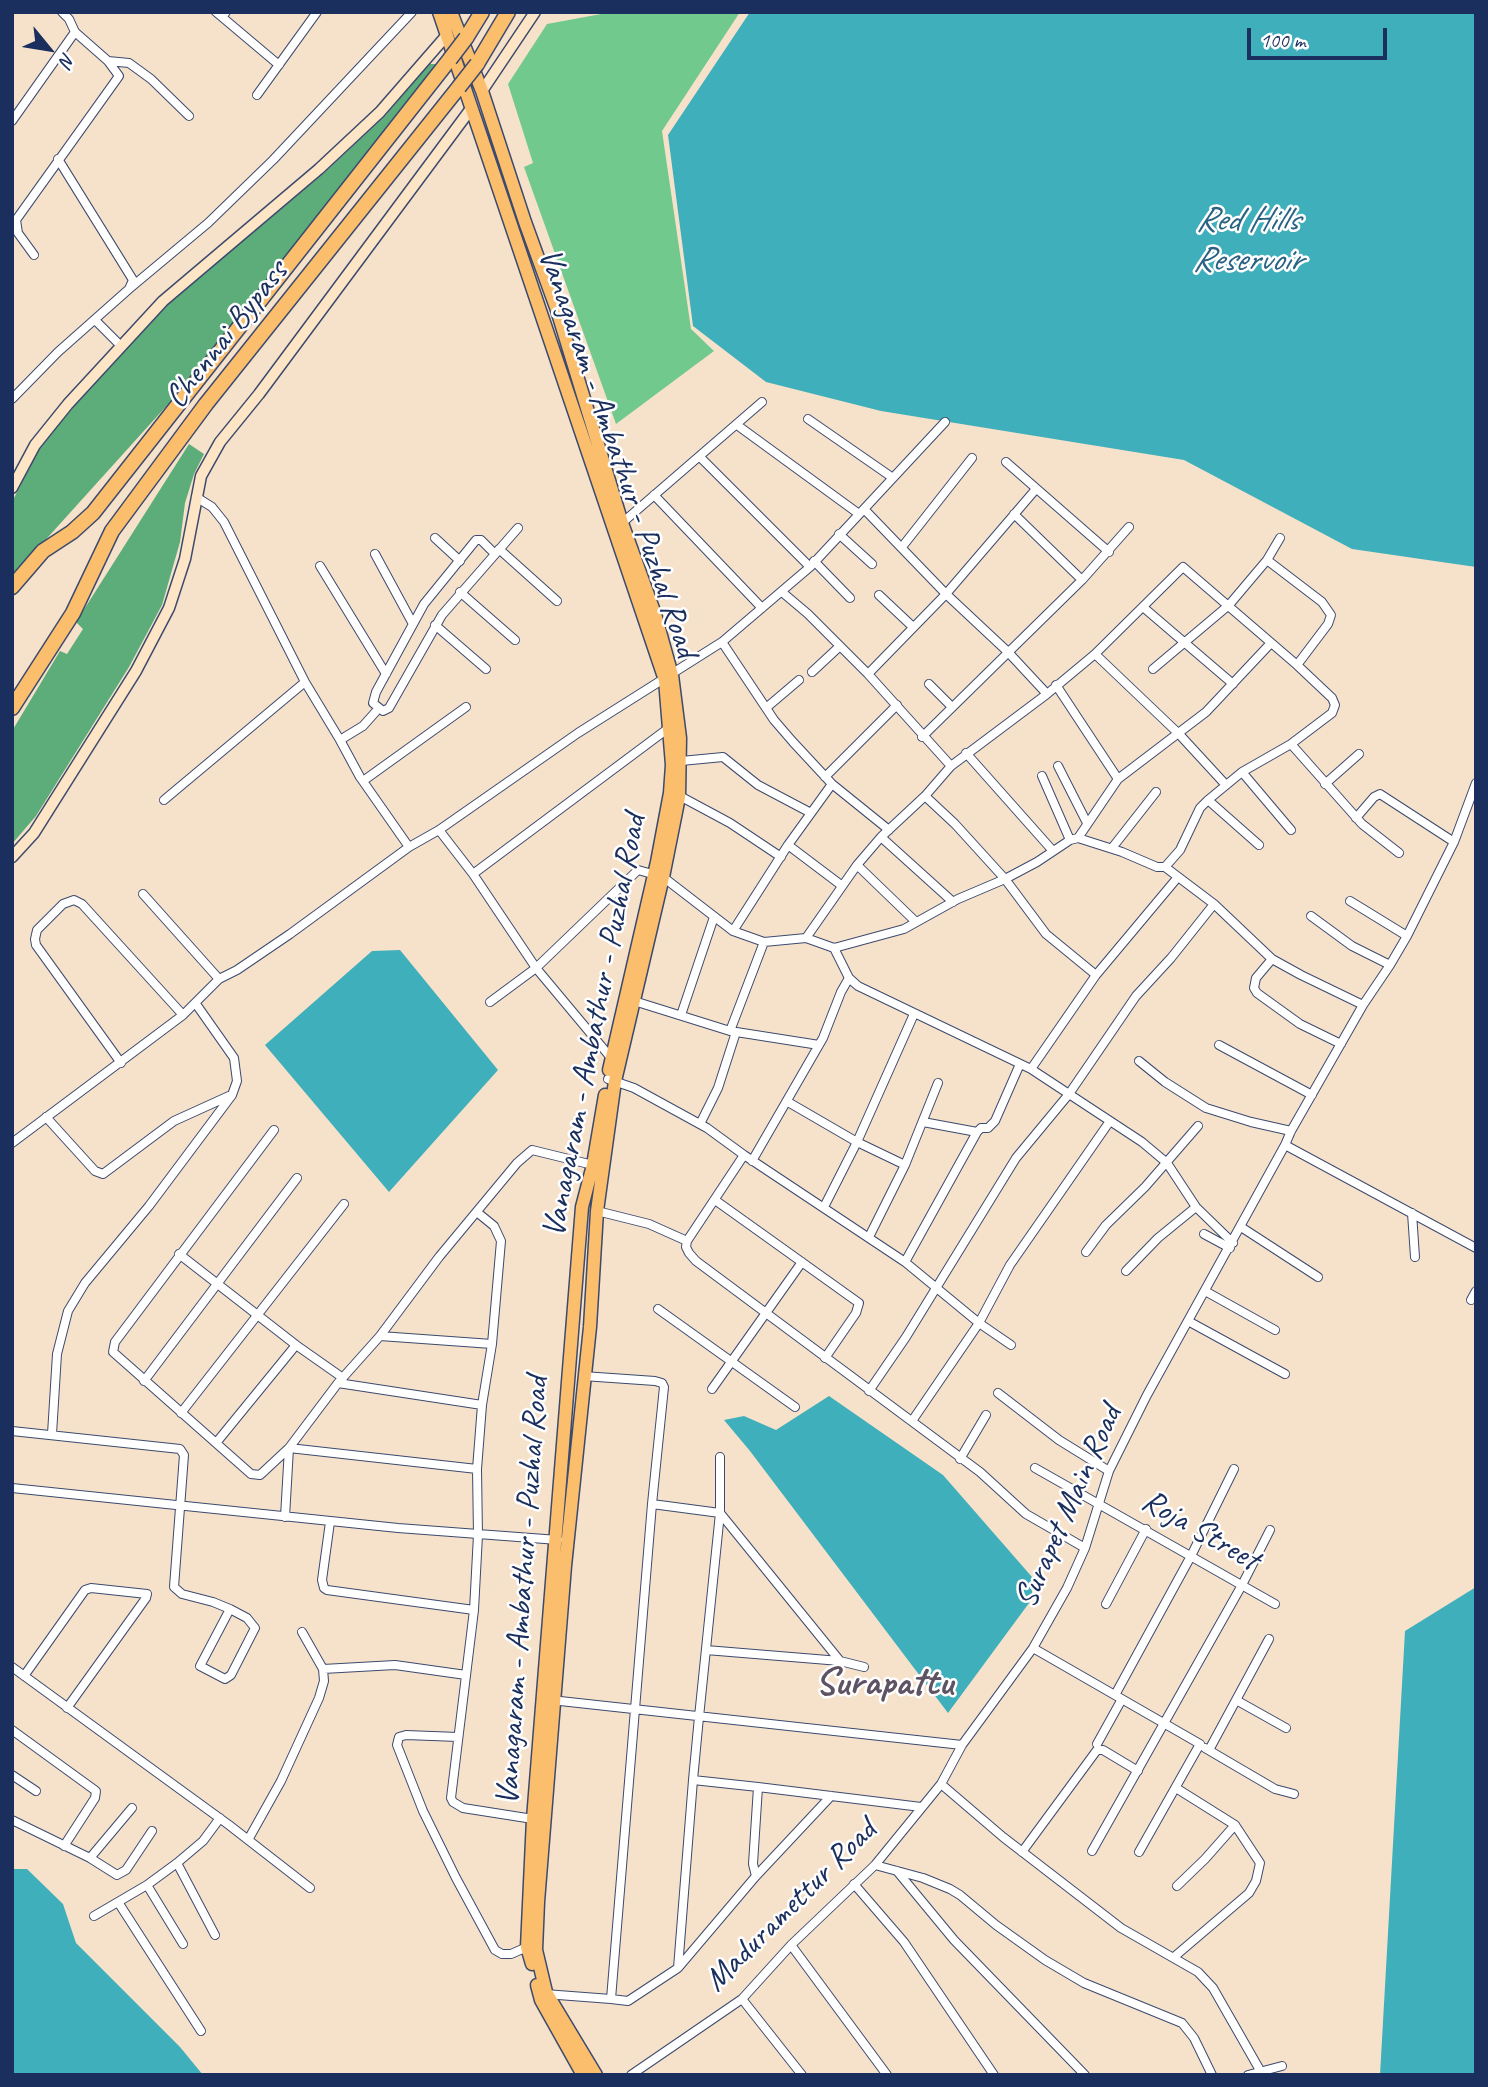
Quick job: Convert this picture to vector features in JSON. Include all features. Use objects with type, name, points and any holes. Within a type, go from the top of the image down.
[{"type":"highway","name":"Chennai Bypass","points":[[12,587],[43,551],[72,532],[93,513],[466,38],[482,12]]},
{"type":"highway","name":"Chennai Bypass","points":[[12,708],[73,613],[113,531],[206,404],[480,60],[508,12]]},
{"type":"highway","points":[[93,513],[113,531]]},
{"type":"main road","points":[[447,18],[482,91],[572,360],[639,587]]},
{"type":"main road","name":"Vanagaram - Ambathur - Puzhal Road","points":[[447,18],[470,110],[557,364],[639,587],[668,677],[674,794],[658,875],[612,1059],[611,1080],[582,1207],[554,1540],[548,1699],[533,1819],[527,1947],[543,1996],[583,2075]]},
{"type":"main road","points":[[557,364],[572,360]]},
{"type":"main road","points":[[668,677],[681,761],[674,794]]},
{"type":"main road","points":[[596,2075],[543,1996],[536,1950],[548,1699],[568,1541],[590,1327],[597,1211],[611,1080],[634,1001],[658,875]]},
{"type":"street","points":[[34,255],[18,233],[16,220],[119,76],[108,61],[75,32],[72,16],[62,12]]},
{"type":"street","points":[[257,96],[317,12]]},
{"type":"street","points":[[12,398],[129,289],[208,223],[273,160],[412,12]]},
{"type":"street","points":[[482,91],[535,12]]},
{"type":"street","points":[[221,14],[279,65]]},
{"type":"street","points":[[12,488],[35,445],[121,346],[163,302],[319,169],[380,112],[447,18]]},
{"type":"street","points":[[12,121],[75,32]]},
{"type":"street","points":[[108,61],[130,63],[151,79],[189,116]]},
{"type":"street","points":[[12,857],[34,833],[136,671],[169,608],[185,559],[201,476],[220,442],[259,394],[470,110]]},
{"type":"street","points":[[58,159],[134,280],[129,289]]},
{"type":"street","points":[[95,320],[121,346]]},
{"type":"street","points":[[622,523],[762,402]]},
{"type":"street","points":[[808,419],[893,478]]},
{"type":"street","points":[[12,1143],[183,1015],[219,979],[290,934],[409,847],[439,830],[578,733],[722,642],[812,564],[945,422]]},
{"type":"street","points":[[737,425],[862,512],[902,547],[1047,694]]},
{"type":"street","points":[[701,457],[850,598]]},
{"type":"street","points":[[902,547],[972,458]]},
{"type":"street","points":[[1006,462],[1109,552]]},
{"type":"street","points":[[868,674],[946,594],[1036,489]]},
{"type":"street","points":[[654,495],[762,608]]},
{"type":"street","points":[[196,497],[212,507],[224,522],[305,682],[363,781],[409,847]]},
{"type":"street","points":[[1013,514],[1082,580]]},
{"type":"street","points":[[922,737],[1082,580],[1129,527]]},
{"type":"street","points":[[518,528],[497,551],[460,592],[435,625],[388,708],[383,711],[372,701],[424,604],[476,540],[481,540],[497,551],[557,601]]},
{"type":"street","points":[[839,534],[872,564]]},
{"type":"street","points":[[435,538],[460,561]]},
{"type":"street","points":[[1153,669],[1229,605],[1267,560],[1280,538]]},
{"type":"street","points":[[375,554],[413,625]]},
{"type":"street","points":[[1267,560],[1322,602],[1331,615],[1328,624],[1297,666]]},
{"type":"street","points":[[320,566],[386,674]]},
{"type":"street","points":[[806,938],[857,865],[951,766],[1047,694],[1095,654],[1183,567],[1297,666],[1332,698],[1335,705],[1332,713],[1291,744],[1242,772],[1208,800],[1200,808],[1180,850],[1165,867]]},
{"type":"street","points":[[460,592],[515,640]]},
{"type":"street","points":[[782,592],[868,674],[922,737],[951,766]]},
{"type":"street","points":[[879,595],[914,627]]},
{"type":"street","points":[[1143,607],[1233,684]]},
{"type":"street","points":[[435,625],[486,669]]},
{"type":"street","points":[[722,642],[765,708],[828,781],[889,830]]},
{"type":"street","points":[[490,1002],[536,968],[638,870],[658,875],[733,931],[764,942],[806,938],[834,948],[904,929],[953,902],[1005,879],[1074,839],[1118,779],[1206,712],[1270,644]]},
{"type":"street","points":[[812,672],[840,646]]},
{"type":"street","points":[[1095,654],[1179,734],[1225,784]]},
{"type":"street","points":[[765,708],[799,680]]},
{"type":"street","points":[[164,800],[305,682]]},
{"type":"street","points":[[929,684],[952,707]]},
{"type":"street","points":[[1056,685],[1118,779]]},
{"type":"street","points":[[733,931],[811,813],[828,781],[897,705]]},
{"type":"street","points":[[363,781],[466,707]]},
{"type":"street","points":[[340,740],[363,726],[379,708]]},
{"type":"street","points":[[473,874],[670,727]]},
{"type":"street","points":[[1291,744],[1356,818],[1399,853]]},
{"type":"street","points":[[966,753],[1053,851]]},
{"type":"street","points":[[1325,784],[1359,754]]},
{"type":"street","points":[[681,761],[723,757],[758,785],[811,813]]},
{"type":"street","points":[[1058,766],[1087,823]]},
{"type":"street","points":[[1242,772],[1291,830]]},
{"type":"street","points":[[1042,776],[1074,839],[1112,848],[1157,867],[1165,867],[1214,904],[1272,959],[1363,1005]]},
{"type":"street","name":"Surapet Main Road","points":[[942,1784],[962,1745],[1033,1648],[1067,1588],[1085,1548],[1109,1471],[1291,1131],[1363,1005],[1407,936],[1454,842],[1476,783]]},
{"type":"street","points":[[1112,848],[1156,792]]},
{"type":"street","points":[[674,794],[730,823],[781,857]]},
{"type":"street","points":[[1356,818],[1374,797],[1380,794],[1454,842]]},
{"type":"street","points":[[925,796],[955,824],[1005,879],[1046,934],[1096,975]]},
{"type":"street","points":[[1208,800],[1259,845]]},
{"type":"street","points":[[439,830],[473,874],[536,968],[612,1059]]},
{"type":"street","points":[[881,837],[953,902]]},
{"type":"street","points":[[788,845],[841,885]]},
{"type":"street","points":[[857,865],[915,922]]},
{"type":"street","points":[[1031,1069],[1096,975],[1178,877]]},
{"type":"street","points":[[143,894],[219,979]]},
{"type":"street","points":[[121,1063],[36,945],[34,939],[37,930],[63,904],[74,900],[82,904],[183,1015]]},
{"type":"street","points":[[1350,901],[1407,936]]},
{"type":"street","points":[[869,1391],[906,1337],[1016,1158],[1069,1094],[1136,996],[1171,958],[1214,904]]},
{"type":"street","points":[[681,1015],[714,916]]},
{"type":"street","points":[[1311,916],[1352,946],[1390,965]]},
{"type":"street","points":[[700,1124],[718,1088],[733,1031],[764,942]]},
{"type":"street","points":[[834,948],[849,978],[858,986],[1031,1069],[1142,1142],[1167,1163],[1196,1207],[1231,1245]]},
{"type":"street","points":[[1272,959],[1255,981],[1257,993],[1282,1013],[1340,1044]]},
{"type":"street","points":[[752,1161],[819,1045],[849,978]]},
{"type":"street","points":[[634,1001],[733,1031],[819,1045]]},
{"type":"street","points":[[52,1434],[57,1354],[73,1303],[85,1283],[149,1206],[232,1095],[237,1081],[234,1058],[195,1004]]},
{"type":"street","points":[[824,1207],[857,1142],[914,1014]]},
{"type":"street","points":[[1219,1045],[1312,1095]]},
{"type":"street","points":[[1139,1061],[1165,1082],[1206,1108],[1291,1131]]},
{"type":"street","points":[[923,1122],[976,1132],[992,1126],[1020,1064]]},
{"type":"street","points":[[611,1080],[662,1102],[700,1124],[905,1262],[979,1323],[1012,1345]]},
{"type":"street","points":[[869,1237],[905,1165],[938,1083]]},
{"type":"street","points":[[46,1117],[95,1171],[103,1174],[174,1121],[232,1095]]},
{"type":"street","points":[[788,1102],[857,1142],[905,1165]]},
{"type":"street","points":[[912,1421],[979,1323],[1010,1265],[1110,1121]]},
{"type":"street","points":[[1086,1252],[1106,1225],[1167,1163],[1198,1126]]},
{"type":"street","points":[[274,1130],[179,1254],[113,1348],[116,1356],[255,1476],[289,1448],[340,1380],[380,1336],[439,1257],[517,1163],[532,1150],[593,1165]]},
{"type":"street","points":[[905,1262],[976,1132]]},
{"type":"street","points":[[1285,1145],[1476,1248]]},
{"type":"street","points":[[744,1155],[687,1241],[686,1247],[696,1261],[980,1472],[1026,1514],[1085,1548]]},
{"type":"street","points":[[144,1381],[297,1178]]},
{"type":"street","points":[[715,1200],[860,1305],[825,1358]]},
{"type":"street","points":[[181,1413],[344,1204]]},
{"type":"street","points":[[1126,1271],[1165,1231],[1196,1207]]},
{"type":"street","points":[[597,1211],[649,1224],[687,1241]]},
{"type":"street","points":[[478,1213],[494,1226],[501,1241],[477,1469],[478,1535],[474,1610],[451,1798],[463,1808],[533,1819]]},
{"type":"street","points":[[1412,1213],[1415,1257]]},
{"type":"street","points":[[1241,1227],[1318,1277]]},
{"type":"street","points":[[1204,1234],[1231,1245]]},
{"type":"street","points":[[179,1254],[340,1380],[482,1405]]},
{"type":"street","points":[[712,1390],[802,1262]]},
{"type":"street","points":[[1205,1291],[1275,1330]]},
{"type":"street","points":[[1471,1300],[1476,1291]]},
{"type":"street","points":[[658,1309],[795,1407]]},
{"type":"street","points":[[1188,1321],[1285,1374]]},
{"type":"street","points":[[380,1336],[492,1344]]},
{"type":"street","points":[[216,1443],[296,1345]]},
{"type":"street","points":[[583,1376],[654,1381],[662,1383],[664,1387],[611,1999]]},
{"type":"street","points":[[998,1393],[1059,1440],[1109,1471]]},
{"type":"street","points":[[960,1458],[986,1415]]},
{"type":"street","points":[[12,1431],[180,1449],[184,1455],[178,1506],[174,1587],[182,1594],[230,1609],[247,1618],[255,1628],[231,1675],[225,1679],[200,1666],[230,1609]]},
{"type":"street","points":[[289,1448],[477,1469]]},
{"type":"street","points":[[285,1517],[289,1448]]},
{"type":"street","points":[[678,1968],[693,1780],[720,1513],[720,1457]]},
{"type":"street","name":"Roja Street","points":[[1035,1468],[1275,1604]]},
{"type":"street","points":[[1097,1744],[1234,1469]]},
{"type":"street","points":[[12,1488],[330,1522],[568,1541]]},
{"type":"street","points":[[652,1504],[720,1513],[840,1661]]},
{"type":"street","points":[[330,1522],[322,1580],[327,1590],[474,1610]]},
{"type":"street","points":[[1106,1604],[1146,1529]]},
{"type":"street","points":[[1092,1851],[1242,1585],[1270,1530]]},
{"type":"street","points":[[24,1676],[85,1590],[92,1588],[147,1594],[67,1708]]},
{"type":"street","points":[[248,1840],[281,1781],[319,1698],[324,1681],[323,1669],[302,1632]]},
{"type":"street","points":[[1209,1750],[1269,1639]]},
{"type":"street","points":[[1033,1648],[1275,1789],[1294,1794]]},
{"type":"street","points":[[706,1650],[840,1661],[864,1667]]},
{"type":"street","points":[[323,1669],[395,1665],[466,1675]]},
{"type":"street","points":[[12,1667],[220,1818],[310,1888]]},
{"type":"street","points":[[548,1699],[962,1745]]},
{"type":"street","points":[[1236,1700],[1286,1728]]},
{"type":"street","points":[[12,1730],[96,1791],[95,1798],[64,1846]]},
{"type":"street","points":[[458,1737],[402,1735],[398,1737],[397,1745],[456,1878],[495,1950],[502,1954],[511,1954],[527,1947]]},
{"type":"street","points":[[1139,1852],[1200,1744]]},
{"type":"street","points":[[1022,1852],[1097,1750],[1103,1750],[1138,1770]]},
{"type":"street","points":[[12,1775],[36,1791]]},
{"type":"street","points":[[693,1780],[921,1807]]},
{"type":"street","points":[[942,1784],[1022,1852],[1121,1928],[1198,1972],[1213,1988],[1261,2071]]},
{"type":"street","name":"Maduramettur Road","points":[[631,2075],[742,1999],[791,1945],[875,1865],[942,1784]]},
{"type":"street","points":[[756,1876],[753,1864],[758,1787]]},
{"type":"street","points":[[1174,1957],[1249,1893],[1256,1881],[1260,1863],[1235,1825],[1176,1788]]},
{"type":"street","points":[[543,1996],[628,2001],[678,1968],[756,1876],[831,1796]]},
{"type":"street","points":[[90,1858],[132,1808]]},
{"type":"street","points":[[94,1916],[177,1863],[203,1841],[220,1818]]},
{"type":"street","points":[[12,1820],[119,1875],[126,1870],[152,1831]]},
{"type":"street","points":[[1177,1886],[1235,1825]]},
{"type":"street","points":[[177,1863],[215,1935]]},
{"type":"street","points":[[875,1865],[923,1878],[960,1895],[1045,1960],[1084,1983],[1182,2023],[1194,2038],[1212,2075]]},
{"type":"street","points":[[897,1871],[954,1941],[1085,2075]]},
{"type":"street","points":[[854,1884],[904,1942],[994,2075]]},
{"type":"street","points":[[146,1885],[183,1944]]},
{"type":"street","points":[[118,1902],[201,2031]]},
{"type":"street","points":[[791,1945],[887,2075]]},
{"type":"street","points":[[742,1999],[802,2075]]},
{"type":"street","points":[[1248,2075],[1282,2066]]},
{"type":"green space","points":[[612,12],[740,12],[662,131],[691,329],[714,351],[616,424],[524,167],[533,163],[508,84],[547,24]]},
{"type":"green space","points":[[429,64],[437,64],[198,371],[12,577],[12,502],[39,448],[72,406],[167,305],[324,173],[386,115]]},
{"type":"green space","points":[[189,444],[204,454],[185,503],[180,542],[162,605],[129,667],[36,816],[12,844],[12,731],[60,651],[67,654],[83,629],[76,622]]},
{"type":"water","name":"Red Hills Reservoir","points":[[750,12],[1476,12],[1476,567],[1352,549],[1184,460],[881,411],[766,382],[693,326],[668,135]]},
{"type":"water","points":[[400,950],[498,1070],[389,1192],[265,1045],[372,951]]},
{"type":"water","points":[[829,1396],[943,1475],[1032,1577],[1032,1599],[948,1713],[724,1420],[744,1416],[776,1430]]},
{"type":"water","points":[[1476,1587],[1476,2075],[1380,2075],[1405,1631]]},
{"type":"water","points":[[12,1869],[27,1869],[63,1904],[76,1943],[180,2047],[203,2075],[12,2075]]},
{"type":"district","name":"Surapattu","points":[[884,1684]]}]
